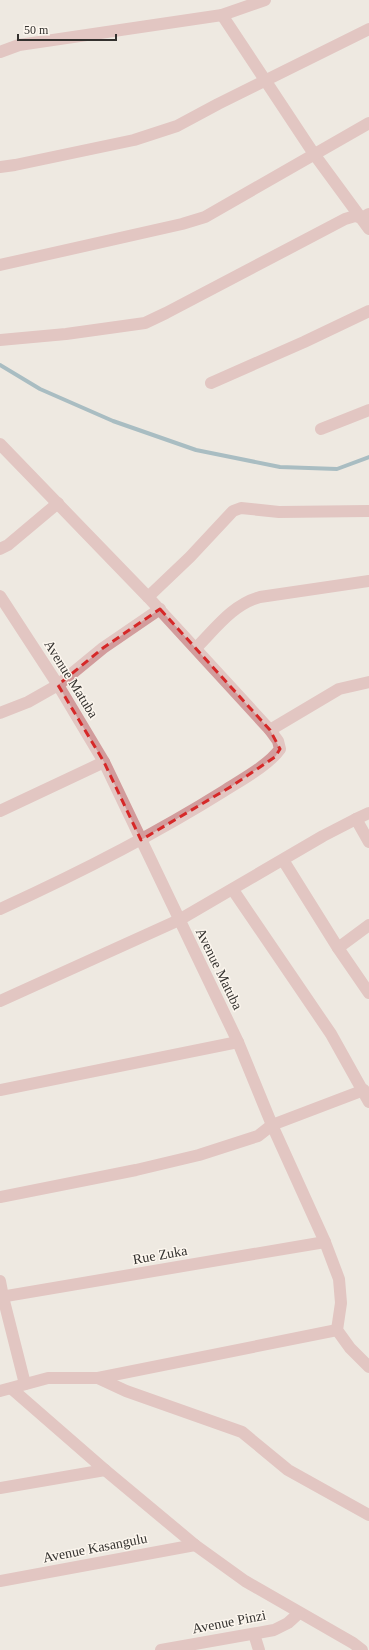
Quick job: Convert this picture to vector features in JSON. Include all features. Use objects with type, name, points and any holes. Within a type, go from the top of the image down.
[{"type":"street","points":[[0,52],[19,45],[222,15],[265,0]]},
{"type":"street","points":[[222,15],[314,154],[352,207],[365,216],[369,229]]},
{"type":"street","points":[[0,166],[15,165],[134,140],[177,126],[369,29]]},
{"type":"street","points":[[0,265],[205,218],[369,123]]},
{"type":"street","points":[[0,340],[66,334],[145,322],[166,313],[345,218],[365,216]]},
{"type":"street","points":[[211,383],[304,342],[369,311]]},
{"type":"street","points":[[321,429],[369,410]]},
{"type":"street","points":[[0,444],[196,648],[270,730],[278,741],[280,749],[275,757],[199,806],[141,840],[44,889],[0,909]]},
{"type":"street","points":[[0,550],[58,503]]},
{"type":"street","points":[[148,597],[190,557],[233,511],[241,508],[279,512],[369,511]]},
{"type":"street","points":[[196,648],[237,607],[248,600],[369,580]]},
{"type":"street","name":"Avenue Matuba","points":[[0,596],[58,685],[104,762],[238,1042],[272,1125],[325,1242],[339,1280],[341,1303],[337,1330]]},
{"type":"street","points":[[0,713],[28,702],[58,685],[103,648],[160,610]]},
{"type":"street","points":[[270,730],[339,689],[369,682]]},
{"type":"street","points":[[0,811],[104,762]]},
{"type":"street","points":[[0,1000],[179,920],[283,860],[369,813]]},
{"type":"street","points":[[356,819],[369,842]]},
{"type":"street","points":[[283,860],[338,948],[369,992]]},
{"type":"street","points":[[233,890],[331,1034],[364,1090],[369,1102]]},
{"type":"street","points":[[338,948],[369,926]]},
{"type":"street","points":[[0,1090],[238,1042]]},
{"type":"street","points":[[0,1197],[136,1170],[199,1155],[258,1136],[272,1125],[364,1090]]},
{"type":"street","name":"Rue Zuka","points":[[1,1297],[325,1242]]},
{"type":"street","points":[[0,1281],[1,1297],[25,1384]]},
{"type":"street","points":[[6,1390],[48,1378],[98,1378],[337,1330],[350,1348],[369,1366]]},
{"type":"street","points":[[98,1378],[126,1390],[242,1432],[288,1470],[369,1515]]},
{"type":"street","points":[[6,1390],[195,1545],[245,1581],[353,1643],[362,1650]]},
{"type":"street","points":[[0,1488],[104,1470]]},
{"type":"street","name":"Avenue Kasangulu","points":[[0,1581],[195,1545]]},
{"type":"street","name":"Avenue Pinzi","points":[[161,1650],[274,1630],[288,1623],[299,1613]]},
{"type":"street","points":[[254,1634],[260,1650]]},
{"type":"highlighted area","points":[[160,609],[270,730],[280,749],[275,757],[232,786],[141,840],[104,762],[58,685],[103,648]]},
{"type":"waterway","points":[[0,365],[40,389],[113,421],[196,450],[280,467],[337,469],[369,457]]}]
